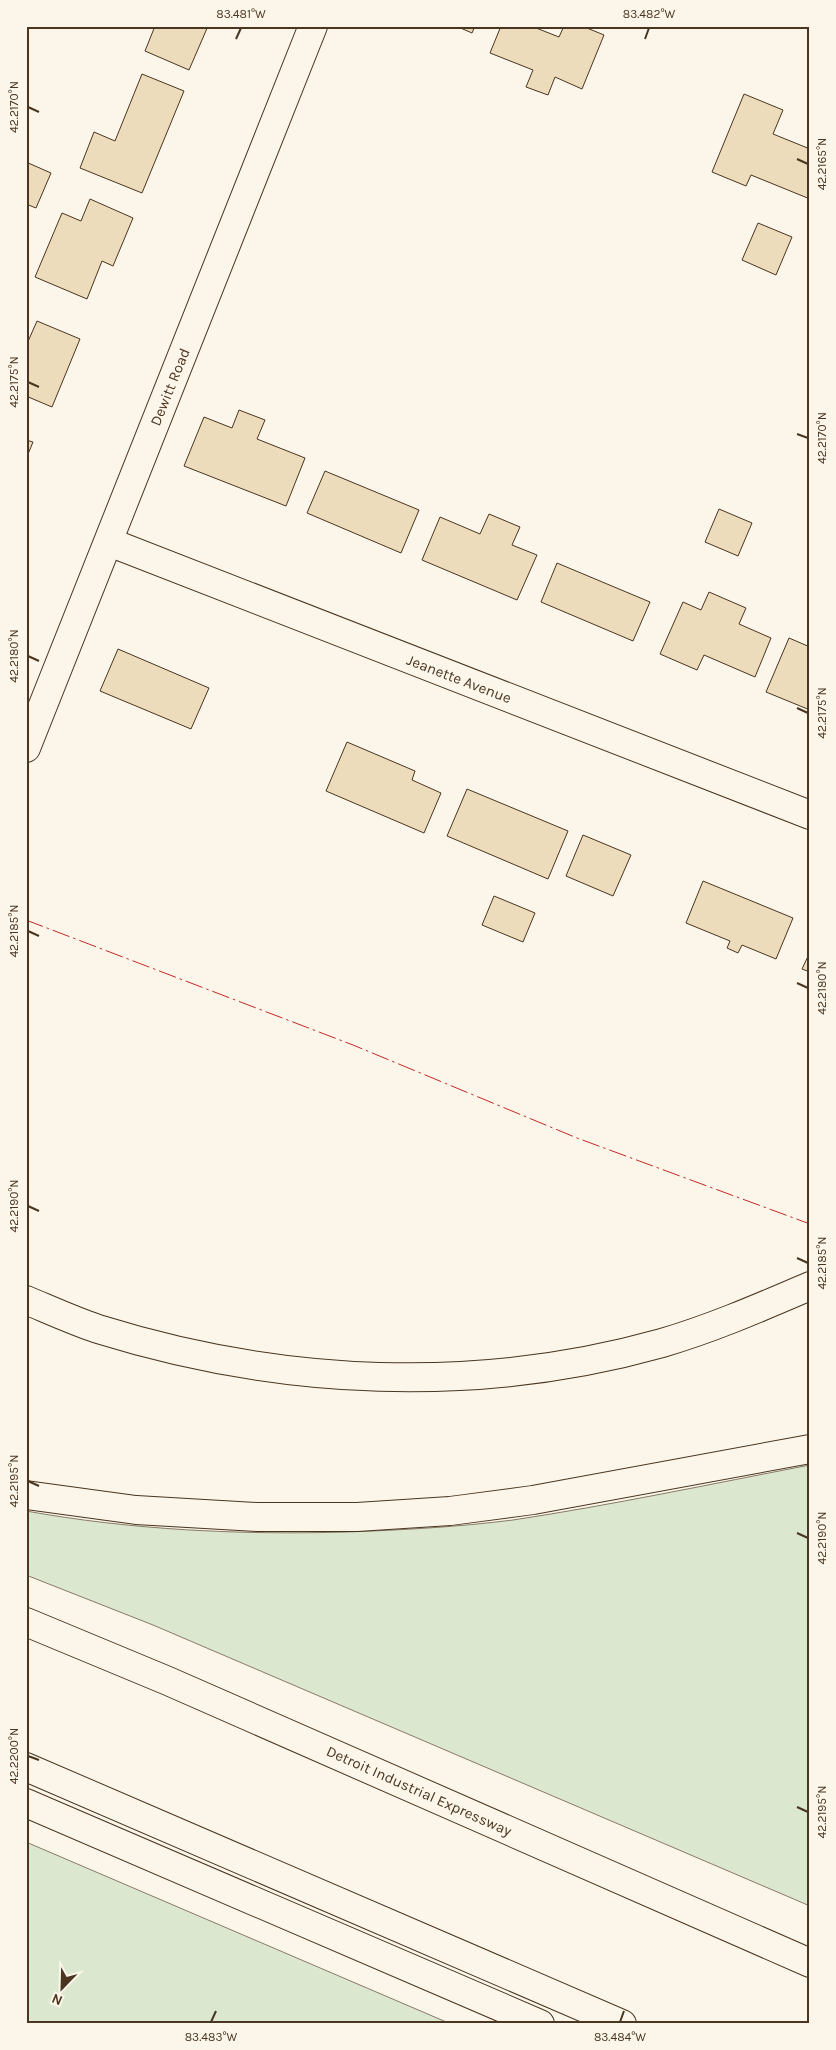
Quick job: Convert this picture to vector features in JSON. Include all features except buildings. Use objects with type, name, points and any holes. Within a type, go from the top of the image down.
[{"type":"main road","name":"Dewitt Road","points":[[26,748],[313,26]]},
{"type":"main road","name":"Jeanette Avenue","points":[[109,542],[810,815]]},
{"type":"main road","points":[[26,1300],[97,1328],[208,1358],[290,1371],[375,1378],[448,1378],[516,1372],[584,1361],[662,1343],[730,1320],[810,1286]]},
{"type":"main road","points":[[26,1495],[136,1510],[257,1516],[357,1517],[450,1511],[532,1500],[810,1449]]},
{"type":"main road","name":"Detroit Industrial Expressway","points":[[26,1622],[168,1681],[810,1963]]},
{"type":"main road","points":[[26,1767],[622,2024]]},
{"type":"main road","points":[[26,1803],[540,2024]]},
{"type":"green space","points":[[810,1465],[810,1906],[153,1625],[26,1575],[26,1511],[106,1523],[226,1532],[307,1533],[409,1529],[513,1520],[662,1494]]},
{"type":"green space","points":[[26,1842],[451,2024],[26,2024]]},
{"type":"power","points":[[26,920],[353,1045],[577,1138],[810,1224]]}]
